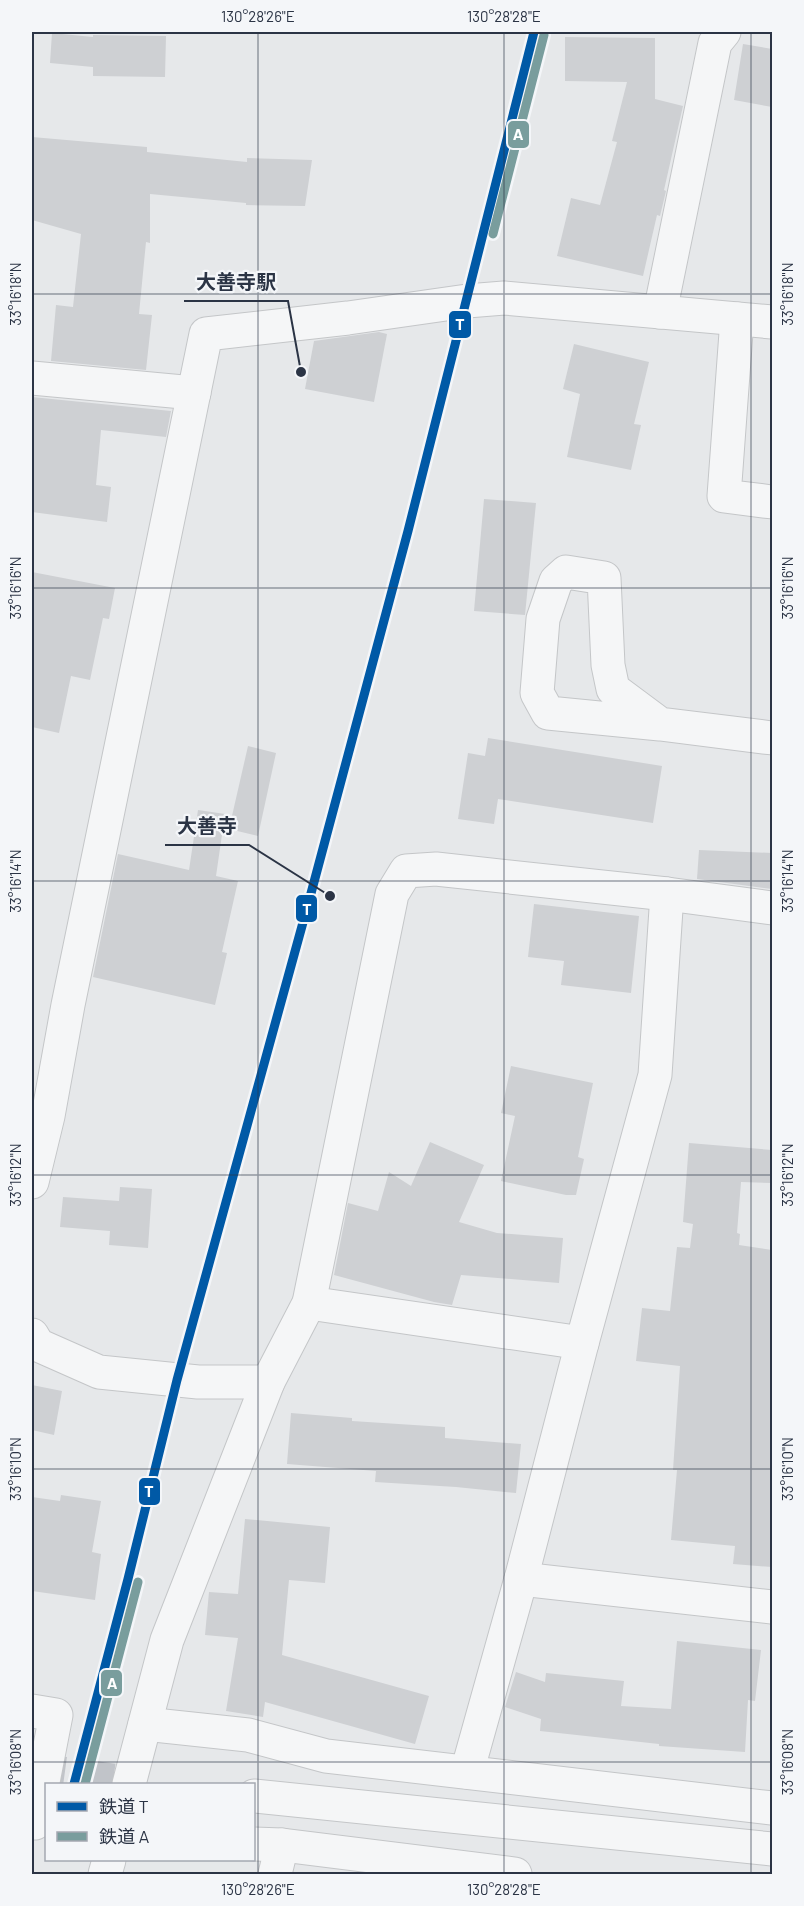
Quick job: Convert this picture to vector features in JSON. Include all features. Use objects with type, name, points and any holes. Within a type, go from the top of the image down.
[{"type":"street","points":[[660,312],[715,43],[724,32]]},
{"type":"street","points":[[32,1182],[48,1116],[68,1005],[206,334],[504,298],[772,322]]},
{"type":"street","points":[[737,319],[724,496],[772,502]]},
{"type":"street","points":[[32,378],[194,393]]},
{"type":"street","points":[[660,724],[613,689],[608,665],[604,578],[566,572],[555,581],[543,620],[537,693],[548,713],[772,738]]},
{"type":"street","points":[[130,1783],[167,1640],[268,1382],[309,1304],[392,894],[406,871],[436,869],[667,894],[772,908]]},
{"type":"street","points":[[467,1772],[521,1580],[582,1343],[655,1075],[667,894]]},
{"type":"street","points":[[309,1304],[582,1343]]},
{"type":"street","points":[[32,1335],[38,1345],[99,1372],[198,1382],[268,1382]]},
{"type":"street","points":[[521,1580],[772,1607]]},
{"type":"street","points":[[32,1711],[56,1715],[35,1823],[32,1822]]},
{"type":"street","points":[[145,1724],[248,1735],[326,1756],[772,1808]]},
{"type":"street","points":[[255,1796],[772,1849]]},
{"type":"street","points":[[270,1855],[515,1875]]},
{"type":"building","points":[[52,33],[93,37],[93,35],[166,36],[165,77],[93,76],[93,67],[50,63]]},
{"type":"building","points":[[565,37],[655,38],[655,99],[683,106],[664,190],[666,191],[660,216],[657,215],[643,276],[557,256],[571,198],[600,205],[617,142],[612,141],[627,82],[565,81]]},
{"type":"building","points":[[743,44],[772,49],[772,107],[734,100]]},
{"type":"building","points":[[32,137],[147,147],[147,152],[247,162],[247,158],[312,160],[305,206],[246,205],[246,203],[150,194],[150,243],[146,242],[139,314],[152,315],[146,370],[51,361],[56,305],[73,307],[81,234],[32,220]]},
{"type":"building","points":[[379,332],[387,334],[374,402],[305,389],[314,341]]},
{"type":"building","points":[[574,344],[649,362],[634,424],[641,425],[631,470],[567,457],[580,394],[563,389]]},
{"type":"building","points":[[32,397],[171,411],[166,437],[101,430],[96,485],[111,487],[107,522],[32,512]]},
{"type":"building","points":[[484,499],[536,503],[525,615],[474,611]]},
{"type":"building","points":[[32,572],[115,588],[109,619],[103,618],[90,680],[71,676],[59,733],[32,727]]},
{"type":"building","points":[[488,738],[662,766],[653,823],[498,799],[494,824],[458,819],[468,753],[485,756]]},
{"type":"building","points":[[248,746],[276,753],[258,836],[229,829]]},
{"type":"building","points":[[198,810],[225,814],[216,876],[238,881],[222,952],[227,953],[215,1005],[93,977],[118,854],[189,870]]},
{"type":"building","points":[[699,850],[772,853],[772,889],[697,879]]},
{"type":"building","points":[[534,904],[639,916],[631,993],[561,985],[564,961],[528,957]]},
{"type":"building","points":[[511,1066],[593,1083],[578,1157],[584,1159],[576,1195],[566,1195],[501,1181],[515,1116],[501,1113]]},
{"type":"building","points":[[430,1142],[484,1165],[459,1222],[497,1233],[563,1238],[559,1283],[461,1275],[452,1305],[334,1275],[348,1203],[378,1211],[389,1172],[411,1186]]},
{"type":"building","points":[[689,1143],[772,1150],[772,1183],[741,1182],[737,1233],[740,1234],[739,1245],[772,1250],[772,1567],[733,1564],[735,1546],[671,1540],[677,1470],[673,1470],[680,1366],[636,1361],[642,1308],[670,1311],[677,1247],[690,1248],[693,1224],[683,1222]]},
{"type":"building","points":[[120,1187],[152,1189],[148,1248],[109,1245],[110,1231],[60,1227],[63,1197],[119,1201]]},
{"type":"building","points":[[32,1385],[62,1391],[54,1435],[32,1430]]},
{"type":"building","points":[[291,1413],[352,1418],[352,1421],[445,1427],[445,1438],[521,1444],[516,1493],[375,1482],[376,1471],[287,1464]]},
{"type":"building","points":[[61,1495],[101,1501],[92,1552],[101,1554],[95,1600],[32,1591],[32,1497],[60,1501]]},
{"type":"building","points":[[245,1519],[330,1527],[325,1583],[289,1580],[282,1655],[429,1696],[415,1744],[265,1702],[263,1717],[226,1711],[238,1638],[205,1635],[209,1592],[238,1594]]},
{"type":"building","points":[[677,1641],[761,1650],[755,1701],[748,1700],[745,1752],[659,1746],[659,1744],[540,1731],[541,1719],[505,1707],[516,1672],[545,1682],[546,1673],[624,1681],[621,1706],[671,1709]]},
{"type":"tunnel","points":[[32,1769],[135,1783]]},
{"type":"rail line","name":"T","points":[[74,1783],[177,1380],[408,531],[534,32]]},
{"type":"rail line","name":"A","points":[[493,234],[544,35]]},
{"type":"rail line","name":"A","points":[[85,1783],[138,1582]]},
{"type":"place","name":"大善寺駅","points":[[301,372]]},
{"type":"place","name":"大善寺","points":[[330,896]]}]
